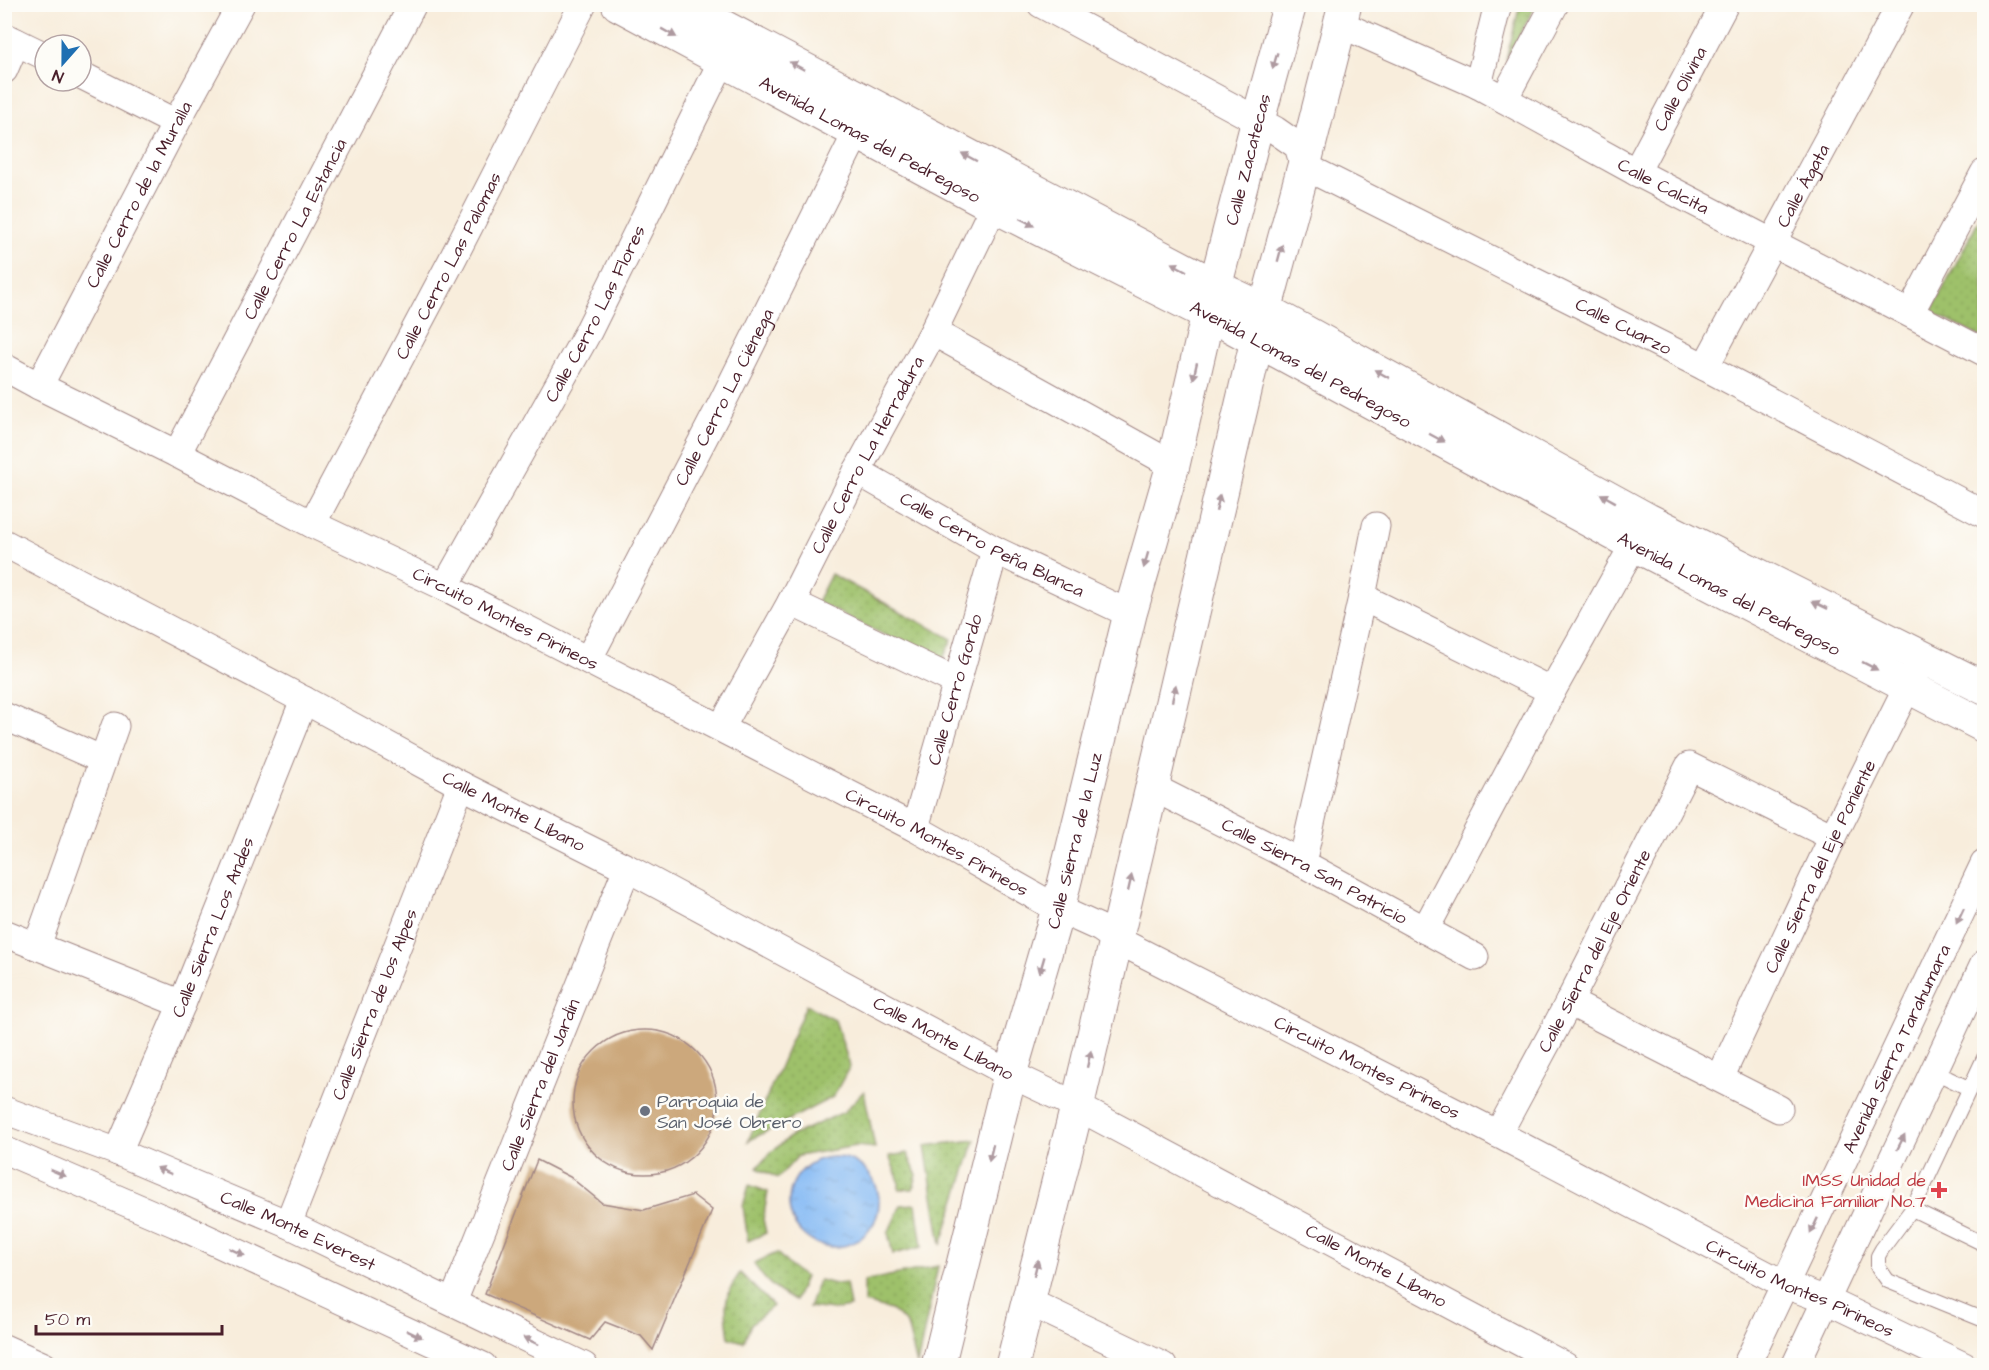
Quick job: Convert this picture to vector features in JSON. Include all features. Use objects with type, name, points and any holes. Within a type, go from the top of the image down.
[{"type":"street","name":"Calle Cerro de la Muralla","points":[[39,386],[176,123],[241,4]]},
{"type":"street","name":"Calle Cerro La Estancia","points":[[177,454],[413,4]]},
{"type":"street","name":"Calle Cerro Las Palomas","points":[[312,524],[451,262],[583,4]]},
{"type":"street","name":"Avenida Lomas del Pedregoso","points":[[618,4],[728,48],[1261,325],[1640,532],[1908,686],[1984,726]]},
{"type":"street","name":"Avenida Lomas del Pedregoso","points":[[681,4],[728,48],[857,132],[1001,191]]},
{"type":"street","name":"Calle Cuarzo","points":[[1041,4],[1267,125],[1301,156],[1984,514]]},
{"type":"street","name":"Calle Zacatecas","points":[[1219,304],[1267,125],[1290,4]]},
{"type":"street","points":[[1478,85],[1498,4]]},
{"type":"street","points":[[1504,99],[1555,4]]},
{"type":"street","name":"Calle Olivina","points":[[1636,172],[1725,4]]},
{"type":"street","name":"Calle Ágata","points":[[1705,367],[1900,4]]},
{"type":"street","points":[[1011,1365],[1028,1301],[1069,1103],[1108,934],[1152,787],[1301,156],[1342,14]]},
{"type":"street","name":"Calle Calcita","points":[[1342,14],[1478,85],[1636,172],[1984,352]]},
{"type":"street","points":[[4,69],[10,39],[33,50]]},
{"type":"street","name":"Calle Cerro Las Flores","points":[[445,587],[588,332],[728,48]]},
{"type":"street","points":[[93,81],[176,123]]},
{"type":"street","name":"Calle Cerro La Ciénega","points":[[588,660],[723,401],[857,132]]},
{"type":"street","points":[[1910,313],[1984,173]]},
{"type":"street","name":"Calle Cerro La Herradura","points":[[721,728],[791,602],[857,471],[933,332],[1001,191]]},
{"type":"street","name":"Calle Sierra de la Luz","points":[[938,1365],[1064,912],[1130,614],[1219,304]]},
{"type":"street","points":[[933,332],[1173,465]]},
{"type":"street","name":"Circuito Montes Pirineos","points":[[4,367],[312,524],[445,587],[721,728],[915,828],[1064,912],[1498,1134],[1786,1285],[1826,1300],[1964,1365]]},
{"type":"street","name":"Calle Cerro Peña Blanca","points":[[857,471],[995,550],[1130,614]]},
{"type":"street","points":[[1302,863],[1376,526]]},
{"type":"street","points":[[1425,930],[1552,691],[1640,532]]},
{"type":"street","name":"Avenida Lomas del Pedregoso","points":[[1640,532],[1923,656],[1984,688]]},
{"type":"street","name":"Calle Monte Líbano","points":[[4,543],[461,785],[627,868],[1017,1077],[1565,1365]]},
{"type":"street","name":"Calle Cerro Gordo","points":[[915,828],[995,550]]},
{"type":"street","points":[[1362,597],[1552,691]]},
{"type":"street","points":[[791,602],[957,682]]},
{"type":"street","name":"Calle Sierra del Eje Poniente","points":[[1720,1078],[1833,837],[1923,656]]},
{"type":"street","name":"Calle Sierra Los Andes","points":[[118,1152],[182,1004],[304,700]]},
{"type":"street","points":[[4,716],[103,760]]},
{"type":"street","points":[[37,946],[115,726]]},
{"type":"street","name":"Calle Sierra del Eje Oriente","points":[[1498,1134],[1569,1002],[1689,766],[1833,837]]},
{"type":"street","name":"Calle Sierra de los Alpes","points":[[288,1224],[461,785]]},
{"type":"street","name":"Calle Sierra San Patricio","points":[[1152,787],[1302,863],[1476,957]]},
{"type":"street","name":"Avenida Sierra Tarahumara","points":[[1746,1365],[1786,1285],[1984,864]]},
{"type":"street","name":"Calle Sierra del Jardin","points":[[453,1302],[627,868]]},
{"type":"street","points":[[4,933],[182,1004]]},
{"type":"street","points":[[1795,1365],[1984,964]]},
{"type":"street","points":[[1569,1002],[1779,1109]]},
{"type":"street","points":[[15,1114],[6,1156],[176,1224],[483,1365]]},
{"type":"street","name":"Calle Monte Everest","points":[[15,1114],[118,1152],[288,1224],[453,1302],[567,1362]]},
{"type":"street","points":[[176,1224],[192,1184]]},
{"type":"street","points":[[1028,1301],[1163,1365]]},
{"type":"street","points":[[4,1348],[44,1365]]},
{"type":"lane","points":[[1984,1058],[1912,1209],[1878,1256],[1878,1267],[1888,1281],[1984,1320]]},
{"type":"lane","points":[[1935,1072],[1970,1089]]},
{"type":"lane","points":[[1912,1209],[1984,1244]]},
{"type":"green space","points":[[1520,5],[1536,5],[1506,60]]},
{"type":"green space","points":[[1979,219],[1984,221],[1984,339],[1931,312]]},
{"type":"green space","points":[[831,574],[952,639],[941,663],[817,602]]},
{"type":"green space","points":[[806,1005],[835,1020],[850,1066],[833,1097],[748,1141]]},
{"type":"green space","points":[[864,1091],[875,1148],[856,1146],[798,1156],[778,1178],[757,1168],[770,1153],[791,1136],[844,1112]]},
{"type":"green space","points":[[975,1140],[941,1245],[925,1146]]},
{"type":"green space","points":[[907,1153],[917,1175],[913,1189],[899,1189],[899,1181],[889,1156]]},
{"type":"green space","points":[[749,1185],[768,1192],[763,1219],[766,1233],[748,1241],[743,1206]]},
{"type":"green space","points":[[916,1204],[922,1247],[893,1254],[888,1233],[901,1205]]},
{"type":"green space","points":[[777,1253],[805,1277],[795,1301],[782,1294],[762,1276],[754,1263]]},
{"type":"green space","points":[[938,1266],[917,1365],[907,1324],[891,1310],[864,1303],[864,1281]]},
{"type":"green space","points":[[740,1273],[773,1306],[751,1324],[744,1342],[729,1338],[726,1311],[730,1290]]},
{"type":"green space","points":[[819,1280],[835,1284],[846,1283],[850,1307],[833,1310],[809,1307]]},
{"type":"water","points":[[834,1157],[851,1160],[866,1170],[876,1185],[879,1202],[876,1219],[866,1234],[851,1244],[834,1247],[817,1244],[802,1234],[792,1219],[789,1202],[792,1185],[802,1170],[817,1160]]},
{"type":"building","points":[[645,1030],[672,1036],[696,1051],[711,1075],[717,1102],[711,1129],[696,1153],[672,1168],[645,1174],[618,1168],[594,1153],[579,1129],[573,1102],[579,1075],[594,1051],[618,1036]]},
{"type":"building","points":[[537,1160],[570,1177],[602,1203],[644,1210],[693,1195],[712,1210],[653,1350],[641,1336],[605,1322],[590,1340],[485,1294]]},
{"type":"place","name":"Parroquia de San José Obrero","points":[[645,1111]]},
{"type":"place","name":"IMSS Unidad de Medicina Familiar No.7","points":[[1939,1190]]}]
